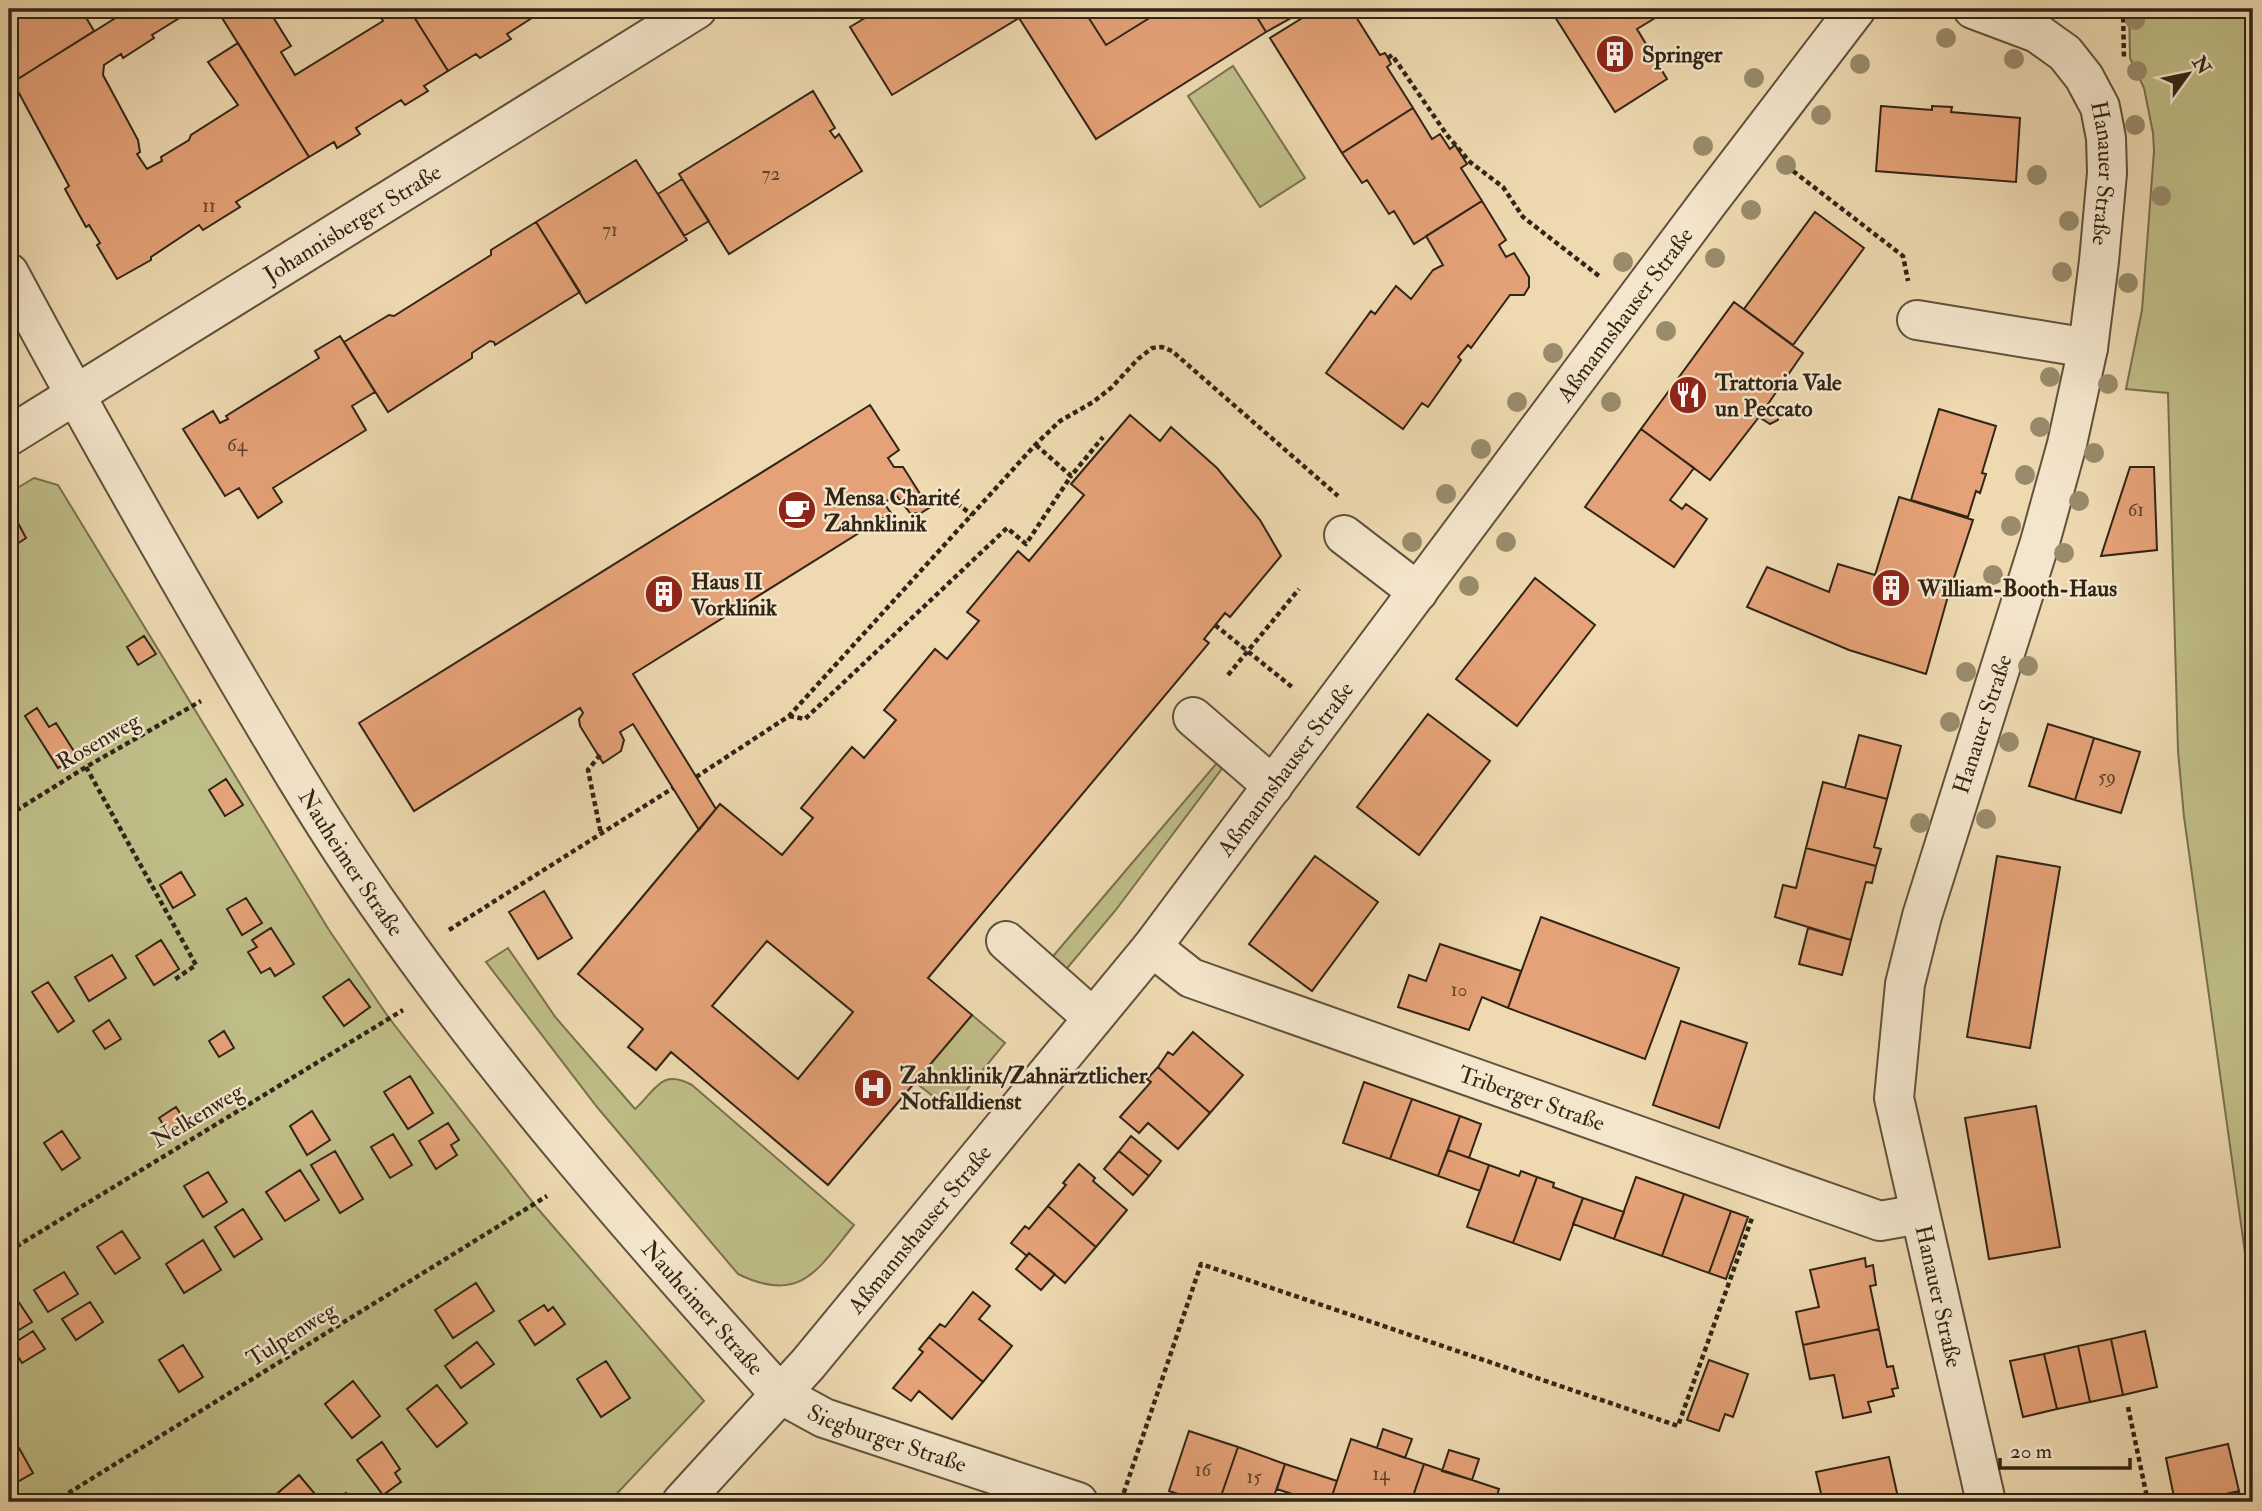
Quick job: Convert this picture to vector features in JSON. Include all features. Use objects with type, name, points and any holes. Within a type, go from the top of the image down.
[{"type":"street","name":"Johannisberger Straße","points":[[9,436],[697,9]]},
{"type":"street","name":"Aßmannshauser Straße","points":[[682,1502],[808,1363],[1152,947],[1707,204],[1856,9]]},
{"type":"street","name":"Hanauer Straße","points":[[1973,9],[2037,33],[2065,53],[2084,77],[2099,107],[2106,138],[2107,173],[2088,348],[2067,444],[2040,542],[1922,916],[1905,984],[1894,1098],[1986,1502]]},
{"type":"street","name":"Nauheimer Straße","points":[[9,273],[74,394],[269,733],[374,898],[467,1027],[564,1148],[780,1394]]},
{"type":"street","points":[[1917,320],[2088,348]]},
{"type":"street","points":[[1344,535],[1418,592]]},
{"type":"street","points":[[1193,717],[1273,786]]},
{"type":"street","points":[[1006,941],[1093,1018]]},
{"type":"street","name":"Triberger Straße","points":[[1152,947],[1191,978],[1880,1221],[1920,1213]]},
{"type":"street","name":"Siegburger Straße","points":[[780,1394],[824,1418],[1078,1502]]},
{"type":"path","points":[[2123,9],[2124,70]]},
{"type":"path","points":[[1388,58],[1392,55],[1447,135],[1470,162],[1503,187],[1523,217],[1599,276]]},
{"type":"path","points":[[1793,172],[1903,257],[1917,320]]},
{"type":"path","points":[[696,777],[789,716],[1035,444],[1060,421],[1111,388],[1152,348],[1162,347],[1172,351],[1340,498]]},
{"type":"path","points":[[789,716],[805,719],[1007,528],[1026,544],[1071,476],[1103,437]]},
{"type":"path","points":[[1035,444],[1071,476]]},
{"type":"path","points":[[925,501],[937,495],[946,497],[972,515]]},
{"type":"path","points":[[1228,675],[1299,589]]},
{"type":"path","points":[[1215,625],[1292,687]]},
{"type":"path","name":"Rosenweg","points":[[9,815],[205,699]]},
{"type":"path","points":[[600,755],[588,770],[601,834]]},
{"type":"path","points":[[86,767],[196,965],[174,980]]},
{"type":"path","points":[[448,930],[673,788]]},
{"type":"path","name":"Nelkenweg","points":[[9,1251],[403,1009]]},
{"type":"path","points":[[1121,1502],[1201,1264],[1678,1426],[1752,1219],[1746,1205],[1756,1178]]},
{"type":"path","name":"Tulpenweg","points":[[54,1502],[547,1196]]},
{"type":"path","points":[[2128,1408],[2148,1502]]},
{"type":"shaded area","points":[[2129,9],[2253,9],[2253,170],[2246,403],[2249,538],[2247,650],[2253,756],[2253,1310],[2184,817],[2178,751],[2168,393],[2126,389],[2142,310],[2154,151],[2144,88],[2130,58]]},
{"type":"shaded area","points":[[1233,66],[1305,178],[1260,207],[1188,96]]},
{"type":"shaded area","points":[[34,478],[58,485],[329,930],[389,1018],[538,1209],[704,1401],[609,1502],[9,1502],[9,493]]},
{"type":"shaded area","points":[[1222,757],[1227,762],[1115,911],[1063,973],[1049,961]]},
{"type":"shaded area","points":[[508,948],[556,1018],[635,1109],[666,1080],[682,1080],[692,1085],[854,1225],[830,1256],[806,1278],[793,1284],[778,1286],[760,1283],[738,1274],[597,1107],[486,962]]},
{"type":"shaded area","points":[[972,1015],[1005,1043],[955,1104],[945,1095],[939,1101],[915,1082]]},
{"type":"building","points":[[9,9],[81,9],[94,31],[13,82],[9,74]]},
{"type":"building","points":[[130,9],[194,9],[152,35],[154,38],[123,58],[121,54],[104,65],[103,75],[138,140],[140,152],[137,154],[147,169],[162,161],[161,157],[189,140],[191,135],[238,105],[208,62],[238,43],[309,157],[236,202],[240,207],[203,230],[199,225],[151,257],[151,260],[117,279],[97,245],[100,243],[89,225],[86,227],[65,189],[69,186],[13,82]]},
{"type":"building","points":[[226,9],[268,9],[291,46],[281,52],[295,75],[383,21],[376,9],[409,9],[448,71],[424,86],[428,91],[405,105],[401,100],[356,128],[360,134],[337,148],[334,142],[309,157],[219,13]]},
{"type":"building","points":[[409,9],[531,9],[535,16],[507,34],[511,39],[480,58],[476,54],[448,71]]},
{"type":"building","points":[[880,9],[1013,9],[1019,18],[892,95],[850,27]]},
{"type":"building","points":[[1013,9],[1032,9],[1019,18]]},
{"type":"building","points":[[1032,9],[1083,9],[1106,45],[1164,9],[1252,9],[1266,32],[1096,139],[1019,18]]},
{"type":"building","points":[[1083,9],[1164,9],[1106,45]]},
{"type":"building","points":[[1252,9],[1307,9],[1266,32]]},
{"type":"building","points":[[1317,9],[1351,9],[1380,55],[1385,53],[1391,64],[1387,67],[1413,108],[1342,153],[1270,38]]},
{"type":"building","name":"Springer","points":[[1550,9],[1670,9],[1637,29],[1667,79],[1615,112]]},
{"type":"building","points":[[813,91],[835,128],[830,131],[835,138],[839,134],[862,171],[729,254],[679,174]]},
{"type":"building","points":[[1881,106],[1932,110],[1932,106],[1952,107],[1951,112],[2020,118],[2016,182],[1876,171]]},
{"type":"building","points":[[1413,108],[1432,139],[1440,134],[1450,149],[1455,145],[1467,164],[1461,168],[1482,201],[1414,244],[1394,211],[1389,214],[1367,180],[1362,183],[1342,153]]},
{"type":"building","points":[[636,160],[687,240],[586,303],[536,222]]},
{"type":"building","points":[[682,179],[709,221],[684,236],[658,194]]},
{"type":"building","points":[[1482,201],[1506,240],[1499,245],[1506,257],[1514,253],[1529,277],[1529,287],[1524,295],[1510,295],[1471,348],[1468,345],[1458,357],[1461,360],[1428,407],[1422,403],[1403,429],[1326,373],[1371,311],[1375,314],[1396,286],[1411,299],[1433,270],[1443,265],[1426,236]]},
{"type":"building","points":[[1815,212],[1864,248],[1793,345],[1744,309]]},
{"type":"building","points":[[536,222],[580,292],[495,345],[490,341],[472,353],[472,358],[388,412],[344,342],[389,315],[394,316],[491,255],[491,250]]},
{"type":"building","points":[[1734,302],[1803,353],[1768,404],[1778,412],[1778,420],[1770,424],[1759,417],[1710,480],[1641,429]]},
{"type":"building","points":[[340,336],[375,392],[352,406],[366,430],[273,488],[282,502],[258,518],[239,488],[225,496],[183,429],[213,411],[220,423],[228,419],[226,416],[319,358],[315,351]]},
{"type":"building","name":"Haus II Vorklinik","points":[[870,405],[899,450],[888,458],[894,467],[903,467],[929,508],[921,513],[910,513],[896,495],[884,503],[891,513],[633,674],[716,809],[699,830],[633,724],[620,732],[624,740],[621,751],[603,763],[580,726],[579,719],[583,713],[580,708],[414,811],[359,723]]},
{"type":"building","points":[[1939,409],[1996,426],[1982,473],[1986,474],[1980,493],[1976,491],[1968,517],[1911,500]]},
{"type":"building","points":[[1130,415],[1160,441],[1171,427],[1217,468],[1260,520],[1281,556],[1230,617],[1225,613],[1204,639],[1209,643],[928,978],[972,1015],[828,1185],[671,1052],[656,1070],[628,1047],[643,1029],[578,974],[720,804],[782,855],[813,818],[801,808],[852,747],[864,758],[896,720],[884,710],[935,649],[947,659],[979,621],[967,612],[1018,551],[1029,561],[1084,495],[1071,484]],"holes":[[[767,941],[853,1012],[798,1079],[712,1006]]]},
{"type":"building","points":[[1641,429],[1694,468],[1670,500],[1682,509],[1686,504],[1707,519],[1674,567],[1585,507]]},
{"type":"building","points":[[2130,467],[2154,467],[2157,550],[2101,556]]},
{"type":"building","name":"William-Booth-Haus","points":[[1899,497],[1973,520],[1926,674],[1849,650],[1747,607],[1767,567],[1829,592],[1838,564],[1875,575]]},
{"type":"building","points":[[18,523],[26,538],[11,548],[9,528]]},
{"type":"building","points":[[1535,578],[1595,625],[1517,726],[1456,679]]},
{"type":"building","points":[[144,636],[156,654],[138,665],[127,647]]},
{"type":"building","points":[[37,708],[49,727],[56,723],[77,756],[58,768],[25,716]]},
{"type":"building","points":[[1428,714],[1490,761],[1419,855],[1357,807]]},
{"type":"building","points":[[2048,724],[2094,738],[2075,800],[2029,786]]},
{"type":"building","points":[[1859,735],[1901,746],[1887,799],[1845,788]]},
{"type":"building","points":[[2094,738],[2140,752],[2121,813],[2075,800]]},
{"type":"building","points":[[226,779],[243,805],[225,816],[209,790]]},
{"type":"building","points":[[1823,782],[1887,799],[1874,847],[1881,849],[1876,866],[1806,848]]},
{"type":"building","points":[[1806,848],[1876,866],[1872,883],[1866,882],[1851,940],[1775,917],[1783,885],[1796,888]]},
{"type":"building","points":[[1315,856],[1378,902],[1312,991],[1249,944]]},
{"type":"building","points":[[1997,856],[2060,867],[2030,1048],[1967,1037]]},
{"type":"building","points":[[181,872],[195,895],[173,908],[160,885]]},
{"type":"building","points":[[544,891],[572,938],[538,959],[509,912]]},
{"type":"building","points":[[246,898],[262,923],[242,935],[227,909]]},
{"type":"building","points":[[1541,917],[1679,968],[1645,1059],[1508,1008]]},
{"type":"building","points":[[271,928],[294,964],[275,976],[270,968],[261,973],[248,952],[257,947],[252,940]]},
{"type":"building","points":[[1808,928],[1851,940],[1842,975],[1799,964]]},
{"type":"building","points":[[161,940],[179,969],[154,985],[136,956]]},
{"type":"building","points":[[1440,944],[1521,971],[1508,1008],[1482,997],[1469,1030],[1398,1007],[1409,975],[1426,981]]},
{"type":"building","points":[[112,955],[126,978],[89,1001],[75,977]]},
{"type":"building","points":[[349,979],[370,1007],[344,1026],[323,997]]},
{"type":"building","points":[[48,982],[74,1021],[58,1032],[32,992]]},
{"type":"building","points":[[109,1020],[121,1039],[105,1049],[93,1031]]},
{"type":"building","points":[[1681,1021],[1747,1043],[1719,1128],[1653,1105]]},
{"type":"building","points":[[224,1031],[234,1048],[219,1057],[209,1041]]},
{"type":"building","points":[[1193,1032],[1243,1075],[1210,1113],[1158,1067],[1168,1052],[1173,1055]]},
{"type":"building","points":[[1158,1067],[1210,1113],[1178,1149],[1148,1123],[1139,1133],[1120,1117],[1151,1082],[1147,1079]]},
{"type":"building","points":[[410,1076],[433,1113],[408,1129],[384,1092]]},
{"type":"building","points":[[1364,1082],[1412,1099],[1390,1159],[1343,1143]]},
{"type":"building","points":[[1412,1099],[1460,1116],[1438,1176],[1390,1159]]},
{"type":"building","points":[[2036,1106],[2060,1247],[1989,1259],[1965,1118]]},
{"type":"building","points":[[176,1107],[189,1127],[172,1138],[159,1118]]},
{"type":"building","points":[[312,1111],[330,1140],[307,1155],[290,1126]]},
{"type":"building","points":[[1460,1116],[1481,1124],[1469,1158],[1448,1150]]},
{"type":"building","points":[[448,1123],[459,1140],[451,1145],[457,1155],[436,1169],[419,1141]]},
{"type":"building","points":[[62,1131],[80,1158],[62,1170],[44,1143]]},
{"type":"building","points":[[393,1134],[412,1165],[390,1178],[371,1147]]},
{"type":"building","points":[[1131,1136],[1161,1161],[1149,1176],[1119,1151]]},
{"type":"building","points":[[1448,1150],[1489,1165],[1480,1191],[1438,1176]]},
{"type":"building","points":[[335,1151],[363,1199],[340,1213],[311,1165]]},
{"type":"building","points":[[1119,1151],[1149,1176],[1133,1195],[1104,1169]]},
{"type":"building","points":[[1079,1164],[1095,1178],[1093,1181],[1127,1210],[1096,1247],[1048,1206]]},
{"type":"building","points":[[1489,1165],[1519,1176],[1521,1171],[1537,1177],[1513,1243],[1467,1227]]},
{"type":"building","points":[[300,1170],[319,1200],[285,1221],[266,1192]]},
{"type":"building","points":[[208,1172],[227,1202],[203,1217],[184,1186]]},
{"type":"building","points":[[1537,1177],[1554,1183],[1553,1187],[1583,1198],[1560,1260],[1513,1243]]},
{"type":"building","points":[[1636,1177],[1684,1194],[1662,1256],[1614,1239]]},
{"type":"building","points":[[1684,1194],[1731,1211],[1709,1273],[1662,1256]]},
{"type":"building","points":[[1583,1198],[1624,1212],[1614,1239],[1573,1224]]},
{"type":"building","points":[[1048,1206],[1096,1247],[1065,1283],[1029,1253],[1027,1256],[1011,1243],[1025,1226],[1029,1229]]},
{"type":"building","points":[[243,1209],[262,1239],[234,1257],[215,1227]]},
{"type":"building","points":[[1731,1211],[1748,1217],[1726,1279],[1709,1273]]},
{"type":"building","points":[[122,1231],[140,1258],[115,1274],[97,1247]]},
{"type":"building","points":[[203,1240],[221,1270],[184,1293],[166,1264]]},
{"type":"building","points":[[1029,1253],[1055,1274],[1041,1290],[1016,1269]]},
{"type":"building","points":[[1865,1258],[1866,1267],[1873,1265],[1876,1285],[1870,1286],[1879,1329],[1803,1345],[1796,1312],[1819,1307],[1810,1270]]},
{"type":"building","points":[[64,1272],[78,1294],[48,1312],[34,1290]]},
{"type":"building","points":[[476,1283],[494,1311],[453,1338],[435,1310]]},
{"type":"building","points":[[973,1292],[990,1306],[979,1319],[1012,1346],[983,1382],[929,1337],[940,1324],[945,1327]]},
{"type":"building","points":[[16,1298],[32,1322],[9,1336],[9,1303]]},
{"type":"building","points":[[90,1302],[103,1322],[76,1340],[62,1319]]},
{"type":"building","points":[[544,1305],[548,1311],[553,1307],[565,1324],[535,1345],[519,1321]]},
{"type":"building","points":[[1879,1329],[1887,1367],[1893,1366],[1898,1388],[1892,1389],[1894,1396],[1868,1402],[1871,1412],[1843,1418],[1834,1375],[1810,1379],[1803,1345]]},
{"type":"building","points":[[33,1331],[45,1349],[22,1363],[11,1345]]},
{"type":"building","points":[[2145,1331],[2157,1387],[2123,1395],[2111,1339]]},
{"type":"building","points":[[929,1337],[983,1382],[952,1419],[919,1391],[911,1401],[893,1388],[923,1352],[919,1349]]},
{"type":"building","points":[[2111,1339],[2123,1395],[2090,1402],[2078,1346]]},
{"type":"building","points":[[477,1342],[494,1364],[461,1388],[445,1366]]},
{"type":"building","points":[[183,1345],[203,1377],[179,1392],[159,1360]]},
{"type":"building","points":[[2078,1346],[2090,1402],[2057,1409],[2044,1354]]},
{"type":"building","points":[[2044,1354],[2057,1409],[2023,1417],[2010,1361]]},
{"type":"building","points":[[1709,1360],[1748,1374],[1733,1417],[1725,1414],[1719,1431],[1687,1420]]},
{"type":"building","points":[[606,1361],[630,1398],[601,1417],[577,1379]]},
{"type":"building","points":[[353,1381],[380,1416],[352,1438],[325,1404]]},
{"type":"building","points":[[437,1385],[467,1423],[437,1447],[407,1409]]},
{"type":"building","points":[[1383,1429],[1412,1439],[1405,1458],[1377,1448]]},
{"type":"building","points":[[1189,1431],[1238,1447],[1219,1502],[1202,1502],[1169,1491]]},
{"type":"building","points":[[1351,1439],[1424,1464],[1411,1502],[1330,1502]]},
{"type":"building","points":[[382,1442],[400,1469],[395,1473],[401,1482],[383,1495],[357,1460]]},
{"type":"building","points":[[2228,1444],[2239,1491],[2190,1502],[2175,1502],[2166,1458]]},
{"type":"building","points":[[1238,1447],[1285,1464],[1272,1502],[1219,1502]]},
{"type":"building","points":[[19,1448],[33,1473],[10,1486],[9,1453]]},
{"type":"building","points":[[1449,1450],[1479,1459],[1472,1480],[1442,1471]]},
{"type":"building","points":[[1889,1457],[1899,1502],[1823,1502],[1816,1472]]},
{"type":"building","points":[[1285,1464],[1337,1481],[1330,1502],[1316,1502],[1277,1489]]},
{"type":"building","points":[[1424,1464],[1499,1489],[1495,1502],[1411,1502]]},
{"type":"building","points":[[299,1475],[315,1494],[305,1502],[277,1502],[273,1497]]},
{"type":"building","points":[[2239,1491],[2241,1502],[2190,1502]]},
{"type":"building","points":[[346,1493],[352,1502],[333,1502]]},
{"type":"place","name":"Springer","points":[[1615,54]]},
{"type":"place","name":"Trattoria Vale un Peccato","points":[[1688,395]]},
{"type":"place","name":"Mensa Charité Zahnklinik","points":[[797,510]]},
{"type":"place","name":"William-Booth-Haus","points":[[1891,588]]},
{"type":"place","name":"Haus II Vorklinik","points":[[664,594]]},
{"type":"place","name":"Zahnklinik/Zahnärztlicher Notfalldienst","points":[[873,1088]]}]
